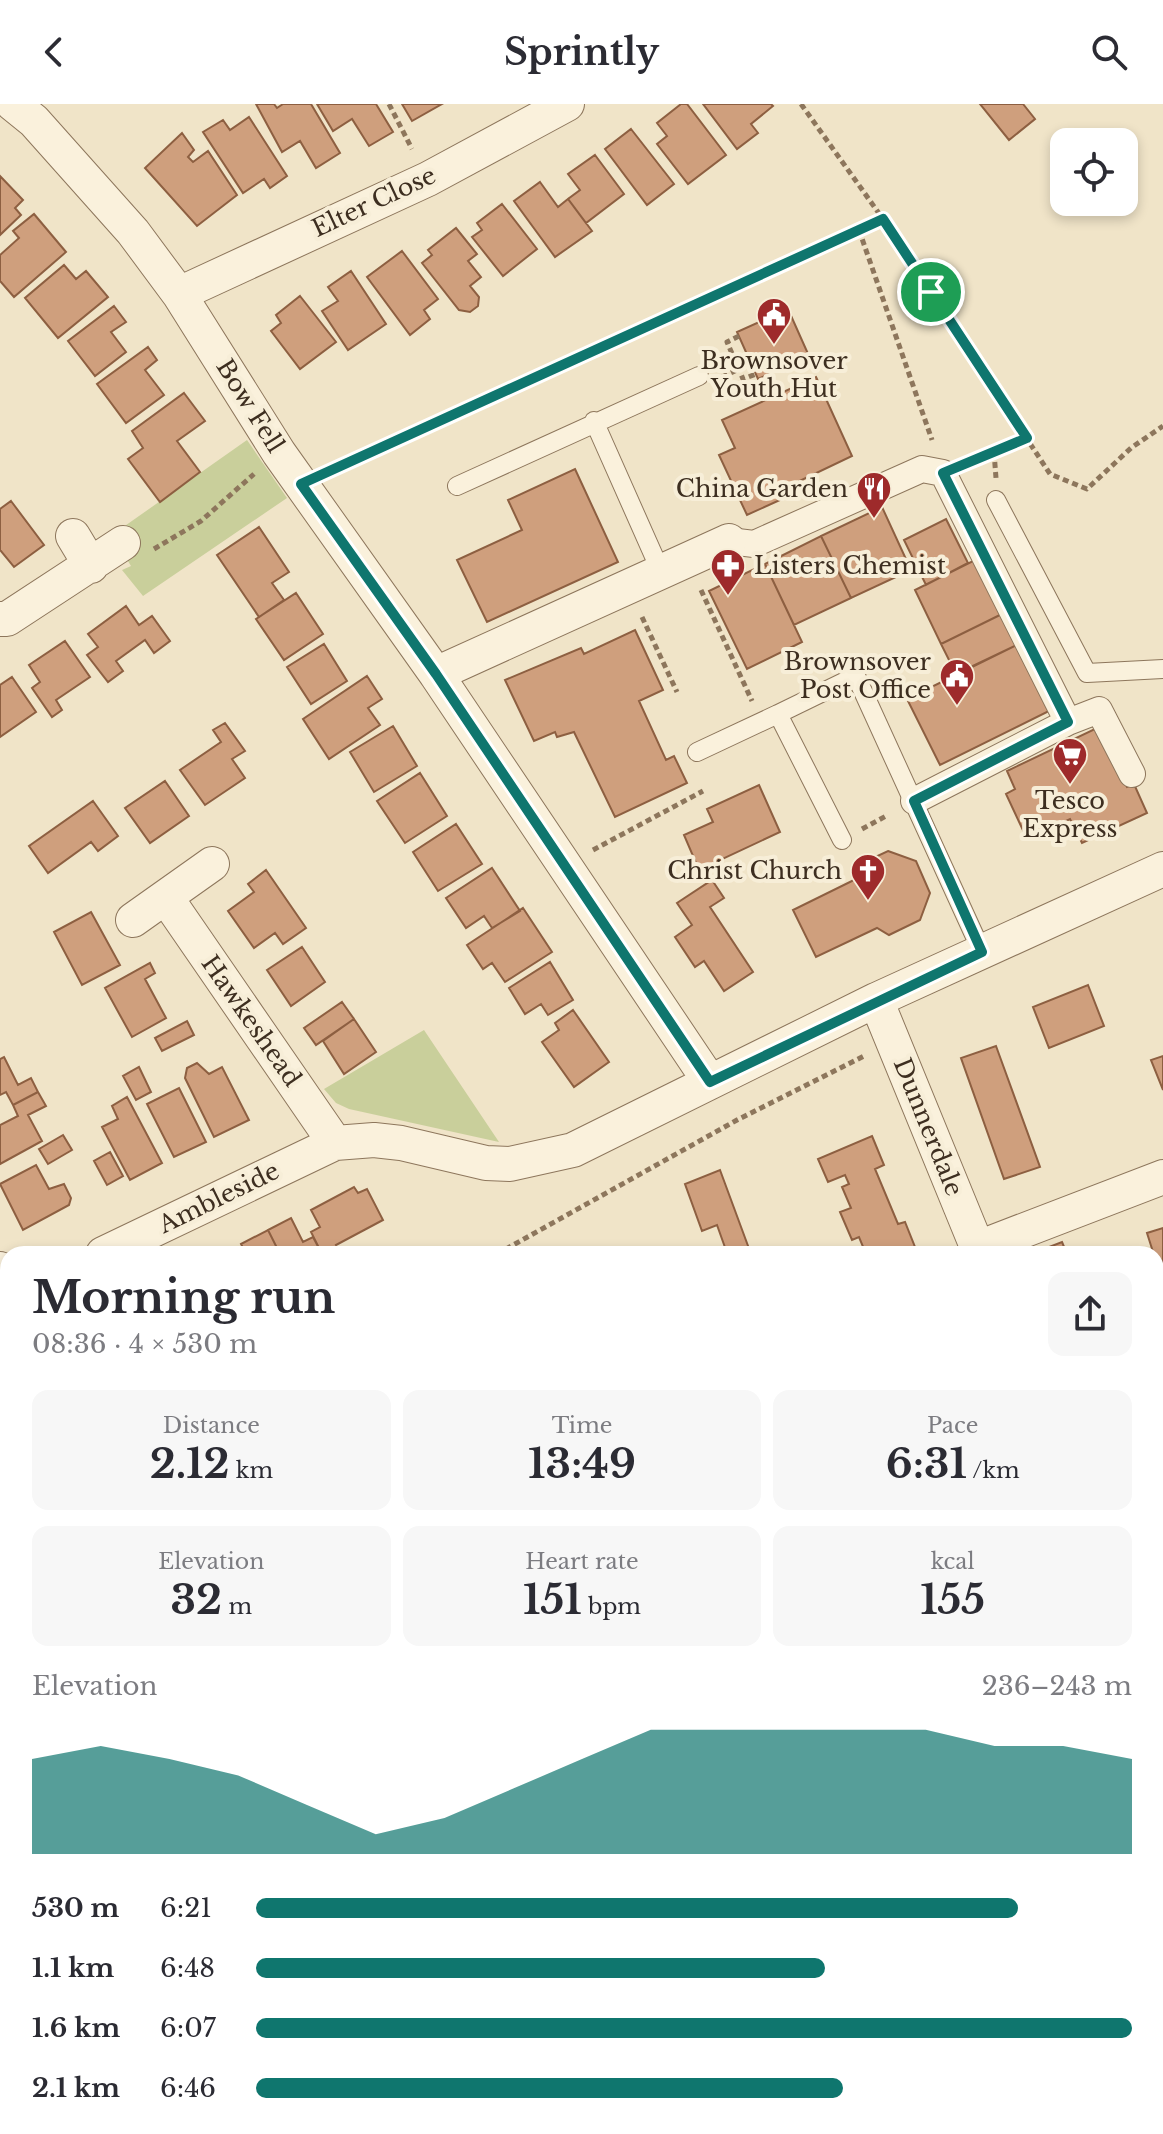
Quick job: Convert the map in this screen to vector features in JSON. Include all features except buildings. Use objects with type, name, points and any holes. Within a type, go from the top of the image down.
[{"type":"street","name":"Bow Fell","points":[[13,104],[34,121],[133,232],[179,294],[279,453],[436,674],[710,1082]]},
{"type":"street","name":"Elter Close","points":[[179,294],[428,179],[567,104]]},
{"type":"street","points":[[436,674],[729,541],[754,544],[922,469],[943,473],[1068,722]]},
{"type":"street","points":[[73,536],[91,566]]},
{"type":"street","points":[[0,619],[7,619],[123,543]]},
{"type":"street","points":[[914,801],[1068,722],[1099,710],[1132,774]]},
{"type":"street","points":[[133,920],[167,899],[212,864]]},
{"type":"street","points":[[335,1143],[374,1140],[401,1143],[486,1163],[533,1160],[573,1150],[876,1000],[1163,869]]},
{"type":"street","name":"Hawkeshead","points":[[167,899],[335,1143]]},
{"type":"street","name":"Dunnerdale","points":[[876,1000],[977,1246]]},
{"type":"street","name":"Ambleside","points":[[120,1246],[335,1143]]},
{"type":"street","points":[[991,1246],[1163,1177]]},
{"type":"lane","points":[[457,486],[594,421],[708,378]]},
{"type":"lane","points":[[594,421],[674,566]]},
{"type":"lane","points":[[996,500],[1087,673],[1163,669]]},
{"type":"lane","points":[[697,752],[856,676],[982,952]]},
{"type":"lane","points":[[770,718],[842,840]]},
{"type":"path","points":[[389,104],[428,179]]},
{"type":"path","points":[[801,104],[883,219],[1050,474],[1087,489],[1131,448],[1163,426]]},
{"type":"path","points":[[301,484],[883,219]]},
{"type":"path","points":[[859,230],[943,473],[1027,438]]},
{"type":"path","points":[[739,336],[727,342],[743,379],[756,374]]},
{"type":"path","points":[[708,378],[739,369]]},
{"type":"path","points":[[123,543],[136,560],[201,521],[279,453]]},
{"type":"path","points":[[674,566],[770,718]]},
{"type":"path","points":[[628,587],[677,692]]},
{"type":"path","points":[[564,866],[703,791]]},
{"type":"path","points":[[842,840],[914,801]]},
{"type":"path","points":[[511,1246],[737,1120],[893,1041]]},
{"type":"green space","points":[[247,440],[287,498],[143,596],[122,570],[131,566],[112,535]]},
{"type":"green space","points":[[424,1030],[499,1142],[349,1109],[336,1103],[324,1089]]},
{"type":"place","name":"Brownsover Youth Hut","points":[[774,346]]},
{"type":"place","name":"China Garden","points":[[874,520]]},
{"type":"place","name":"Listers Chemist","points":[[728,597]]},
{"type":"place","name":"Brownsover Post Office","points":[[957,707]]},
{"type":"place","name":"Tesco Express","points":[[1070,786]]},
{"type":"place","name":"Christ Church","points":[[868,902]]},
{"type":"route","points":[[883,219],[931,292],[1027,438],[943,473],[1068,722],[914,801],[982,952],[876,1000],[710,1082],[436,674],[301,484],[883,219]]}]
